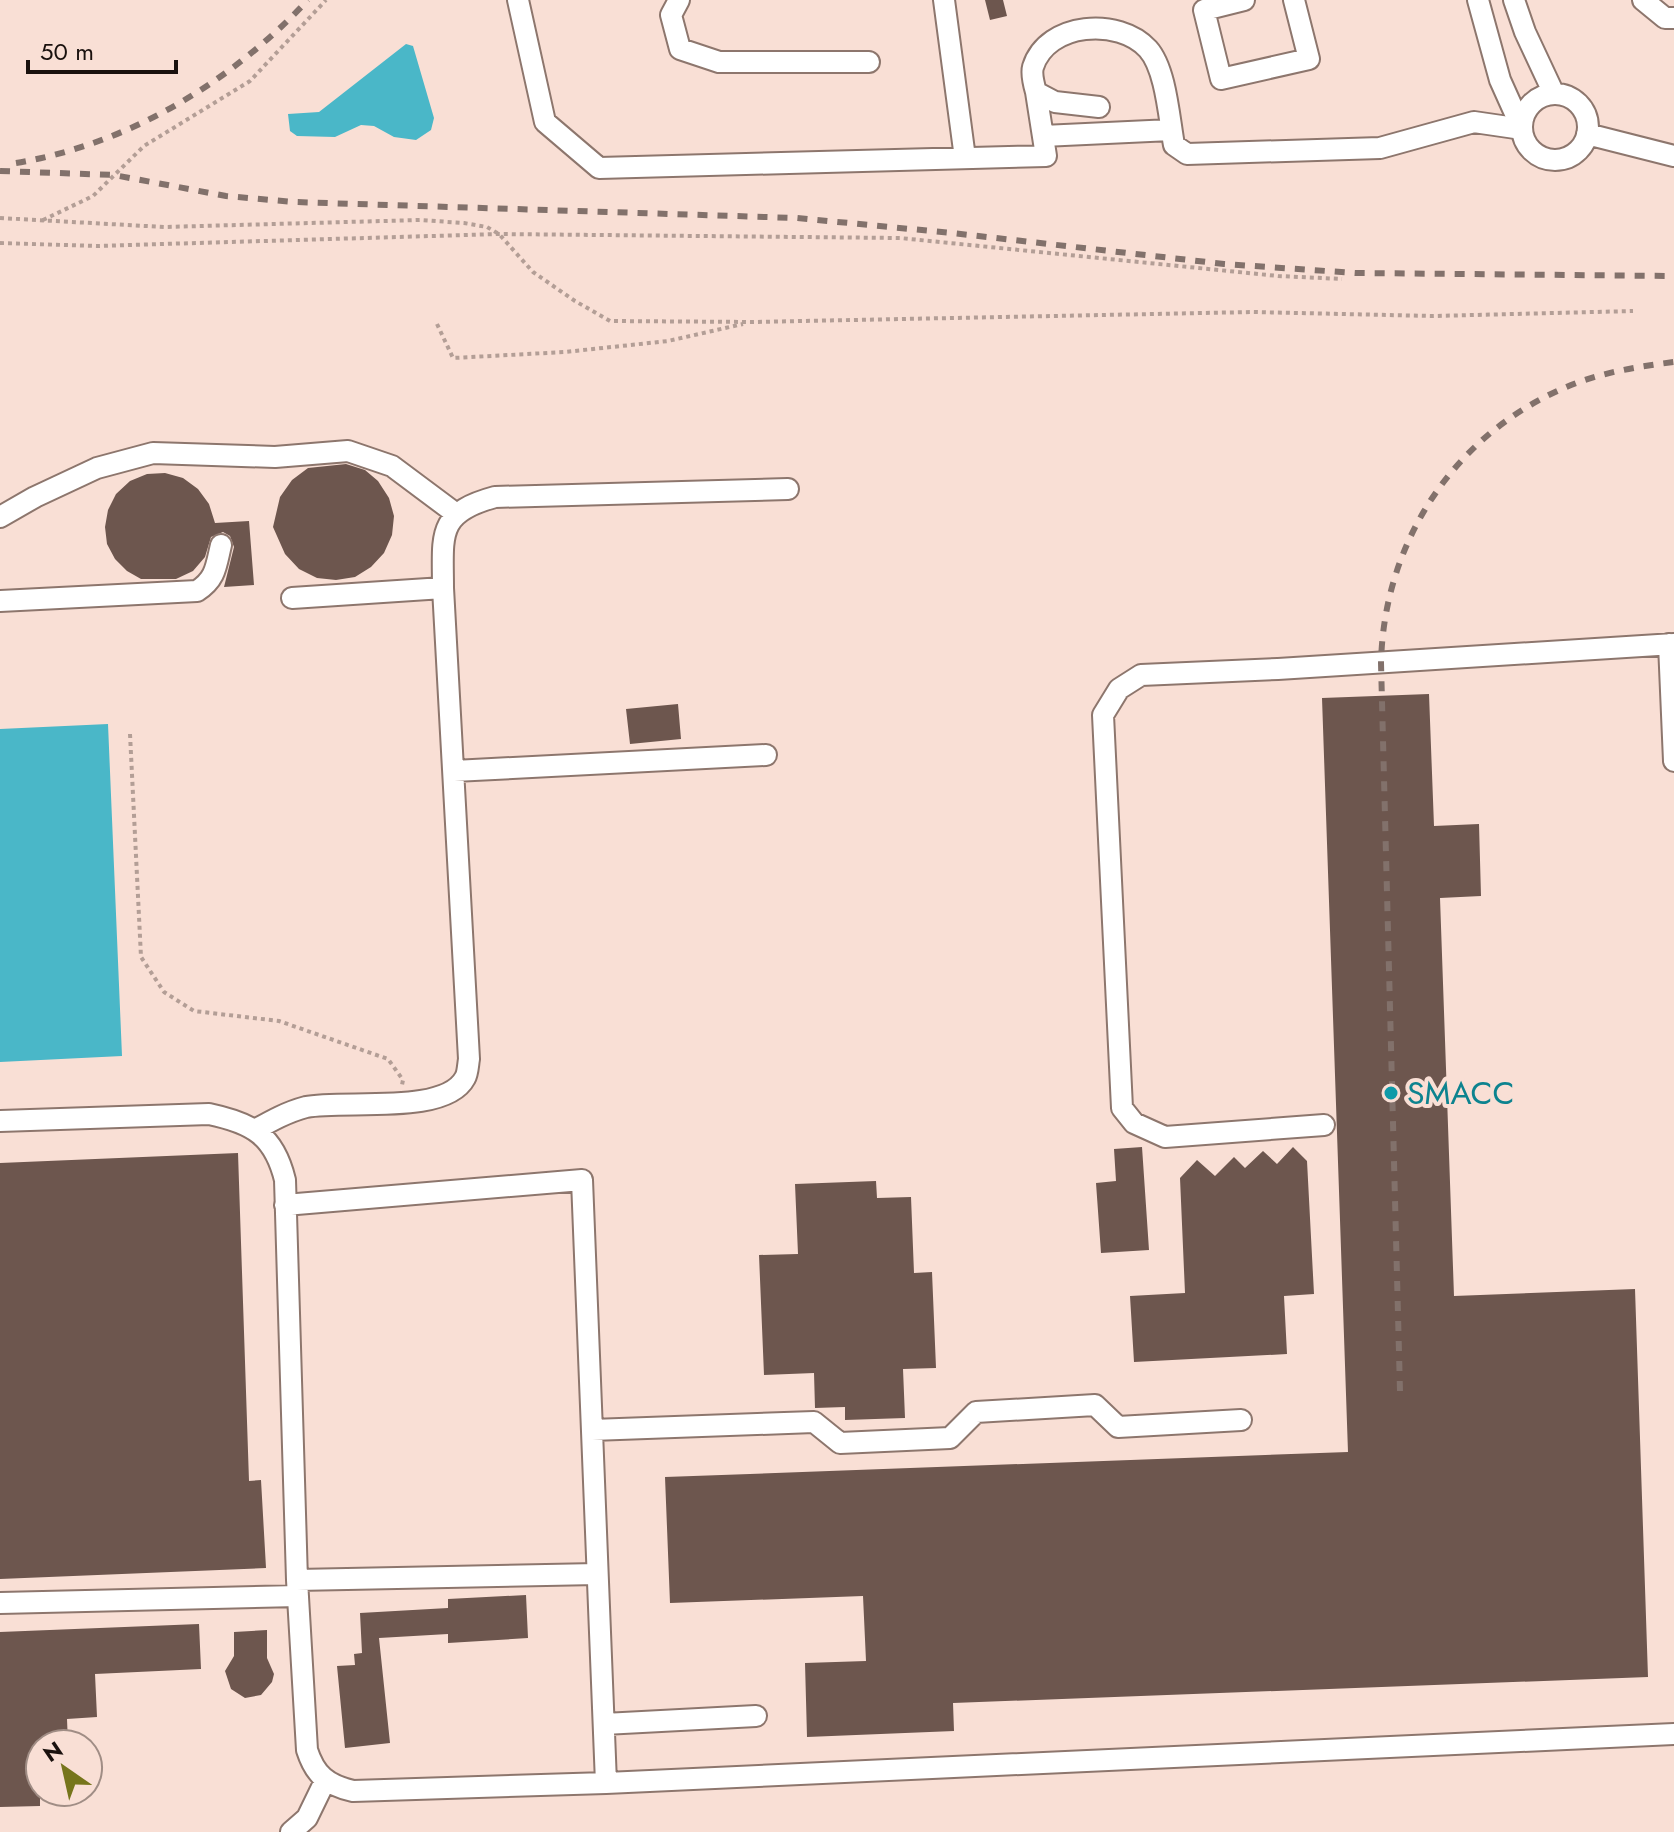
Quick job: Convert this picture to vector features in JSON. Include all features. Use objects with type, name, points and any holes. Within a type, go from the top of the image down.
[{"type":"lane","points":[[518,0],[545,122],[599,168],[1046,156],[1032,69],[1046,44],[1069,31],[1102,29],[1129,35],[1147,49],[1158,65],[1174,145],[1187,154],[1380,148],[1474,122],[1522,129]]},
{"type":"lane","points":[[679,0],[671,15],[680,49],[719,62],[869,62]]},
{"type":"lane","points":[[944,0],[965,158]]},
{"type":"lane","points":[[1244,0],[1204,10],[1221,79],[1309,59],[1294,0]]},
{"type":"lane","points":[[1478,0],[1500,80],[1530,149],[1541,157],[1565,159],[1583,145],[1587,120],[1575,100],[1554,94],[1543,96],[1533,103],[1525,112],[1522,129]]},
{"type":"lane","points":[[1514,0],[1525,32],[1554,94]]},
{"type":"lane","points":[[1643,0],[1665,18],[1674,18]]},
{"type":"lane","points":[[1036,92],[1055,102],[1099,107]]},
{"type":"lane","points":[[1043,136],[1171,130]]},
{"type":"lane","points":[[1587,134],[1674,156]]},
{"type":"lane","points":[[0,517],[97,468],[153,453],[275,457],[348,451],[392,466],[455,513]]},
{"type":"lane","points":[[255,1130],[278,1117],[307,1107],[401,1103],[438,1097],[455,1088],[465,1078],[469,1059],[443,588],[443,540],[445,529],[455,513],[475,502],[495,497],[788,489]]},
{"type":"lane","points":[[0,601],[197,591],[209,584],[221,545]]},
{"type":"lane","points":[[292,598],[443,588]]},
{"type":"lane","points":[[1324,1125],[1165,1137],[1134,1123],[1122,1108],[1103,715],[1119,689],[1141,675],[1671,644],[1674,761]]},
{"type":"lane","points":[[454,771],[766,755]]},
{"type":"lane","points":[[0,1121],[209,1114],[233,1119],[255,1130],[270,1143],[279,1159],[285,1180],[298,1588],[307,1750],[312,1765],[325,1781],[353,1791],[606,1783],[1674,1734]]},
{"type":"lane","points":[[285,1205],[582,1180],[606,1783]]},
{"type":"lane","points":[[592,1430],[814,1422],[840,1443],[950,1438],[976,1412],[1095,1405],[1118,1427],[1241,1420]]},
{"type":"lane","points":[[0,1603],[597,1574]]},
{"type":"lane","points":[[604,1724],[756,1716]]},
{"type":"lane","points":[[291,1832],[307,1818],[325,1781]]},
{"type":"path","points":[[41,221],[93,196],[144,146],[250,81],[326,0]]},
{"type":"path","points":[[0,218],[164,227],[420,220],[464,223],[487,227],[499,234],[533,272],[610,321],[752,322],[1253,312],[1433,316],[1633,311]]},
{"type":"path","points":[[0,243],[96,246],[499,234],[900,238],[1278,276],[1342,279]]},
{"type":"path","points":[[437,324],[453,358],[565,352],[668,341],[752,322]]},
{"type":"path","points":[[130,734],[141,957],[164,992],[194,1011],[279,1021],[388,1059],[403,1080],[401,1103]]},
{"type":"water","points":[[406,44],[413,46],[434,118],[431,130],[416,140],[394,137],[374,126],[361,125],[335,137],[297,136],[290,131],[288,114],[319,112]]},
{"type":"water","points":[[108,724],[122,1056],[0,1062],[0,729]]},
{"type":"building","points":[[985,0],[1003,0],[1007,16],[990,20]]},
{"type":"building","points":[[346,464],[365,470],[378,481],[389,498],[394,516],[392,535],[384,553],[371,567],[355,577],[336,580],[317,578],[299,569],[285,554],[273,527],[280,497],[292,480],[308,468]]},
{"type":"building","points":[[165,473],[183,478],[198,489],[209,504],[215,523],[249,521],[254,585],[224,587],[234,547],[230,536],[223,532],[211,537],[205,557],[193,571],[176,579],[141,579],[115,559],[107,544],[105,527],[108,510],[116,494],[130,481],[147,474]]},
{"type":"building","name":"SMACC","points":[[1429,694],[1434,826],[1479,824],[1481,896],[1440,898],[1454,1296],[1635,1289],[1648,1677],[953,1703],[954,1731],[807,1737],[805,1663],[866,1661],[863,1596],[670,1603],[665,1477],[1348,1452],[1322,698]]},
{"type":"building","points":[[678,704],[681,739],[630,744],[626,709]]},
{"type":"building","points":[[1142,1147],[1149,1250],[1101,1253],[1096,1183],[1116,1181],[1114,1149]]},
{"type":"building","points":[[1293,1147],[1307,1161],[1314,1294],[1284,1296],[1287,1354],[1134,1362],[1130,1296],[1185,1293],[1180,1178],[1197,1160],[1215,1176],[1234,1157],[1245,1168],[1263,1151],[1277,1164]]},
{"type":"building","points":[[238,1153],[249,1481],[261,1480],[266,1568],[0,1579],[0,1163]]},
{"type":"building","points":[[876,1181],[877,1198],[911,1197],[914,1273],[932,1272],[936,1368],[903,1369],[905,1418],[845,1420],[845,1407],[815,1408],[814,1373],[764,1375],[759,1255],[798,1254],[795,1184]]},
{"type":"building","points":[[526,1595],[528,1638],[448,1643],[448,1634],[379,1638],[390,1743],[345,1748],[337,1666],[355,1665],[354,1654],[362,1653],[360,1613],[448,1608],[448,1599]]},
{"type":"building","points":[[199,1624],[201,1669],[95,1674],[97,1717],[67,1719],[67,1728],[24,1728],[24,1806],[0,1807],[0,1632]]},
{"type":"building","points":[[267,1630],[267,1658],[274,1674],[272,1682],[261,1695],[245,1698],[231,1689],[225,1671],[234,1656],[234,1632]]},
{"type":"railway","points":[[16,163],[98,141],[175,106],[245,58],[308,0]]},
{"type":"railway","points":[[0,171],[114,175],[226,196],[294,202],[797,218],[1224,264],[1356,273],[1674,276]]},
{"type":"railway","points":[[1400,1391],[1381,663],[1385,617],[1396,572],[1414,530],[1436,492],[1465,457],[1498,427],[1536,402],[1579,382],[1626,369],[1674,362]]},
{"type":"place","name":"SMACC","points":[[1391,1093]]}]
